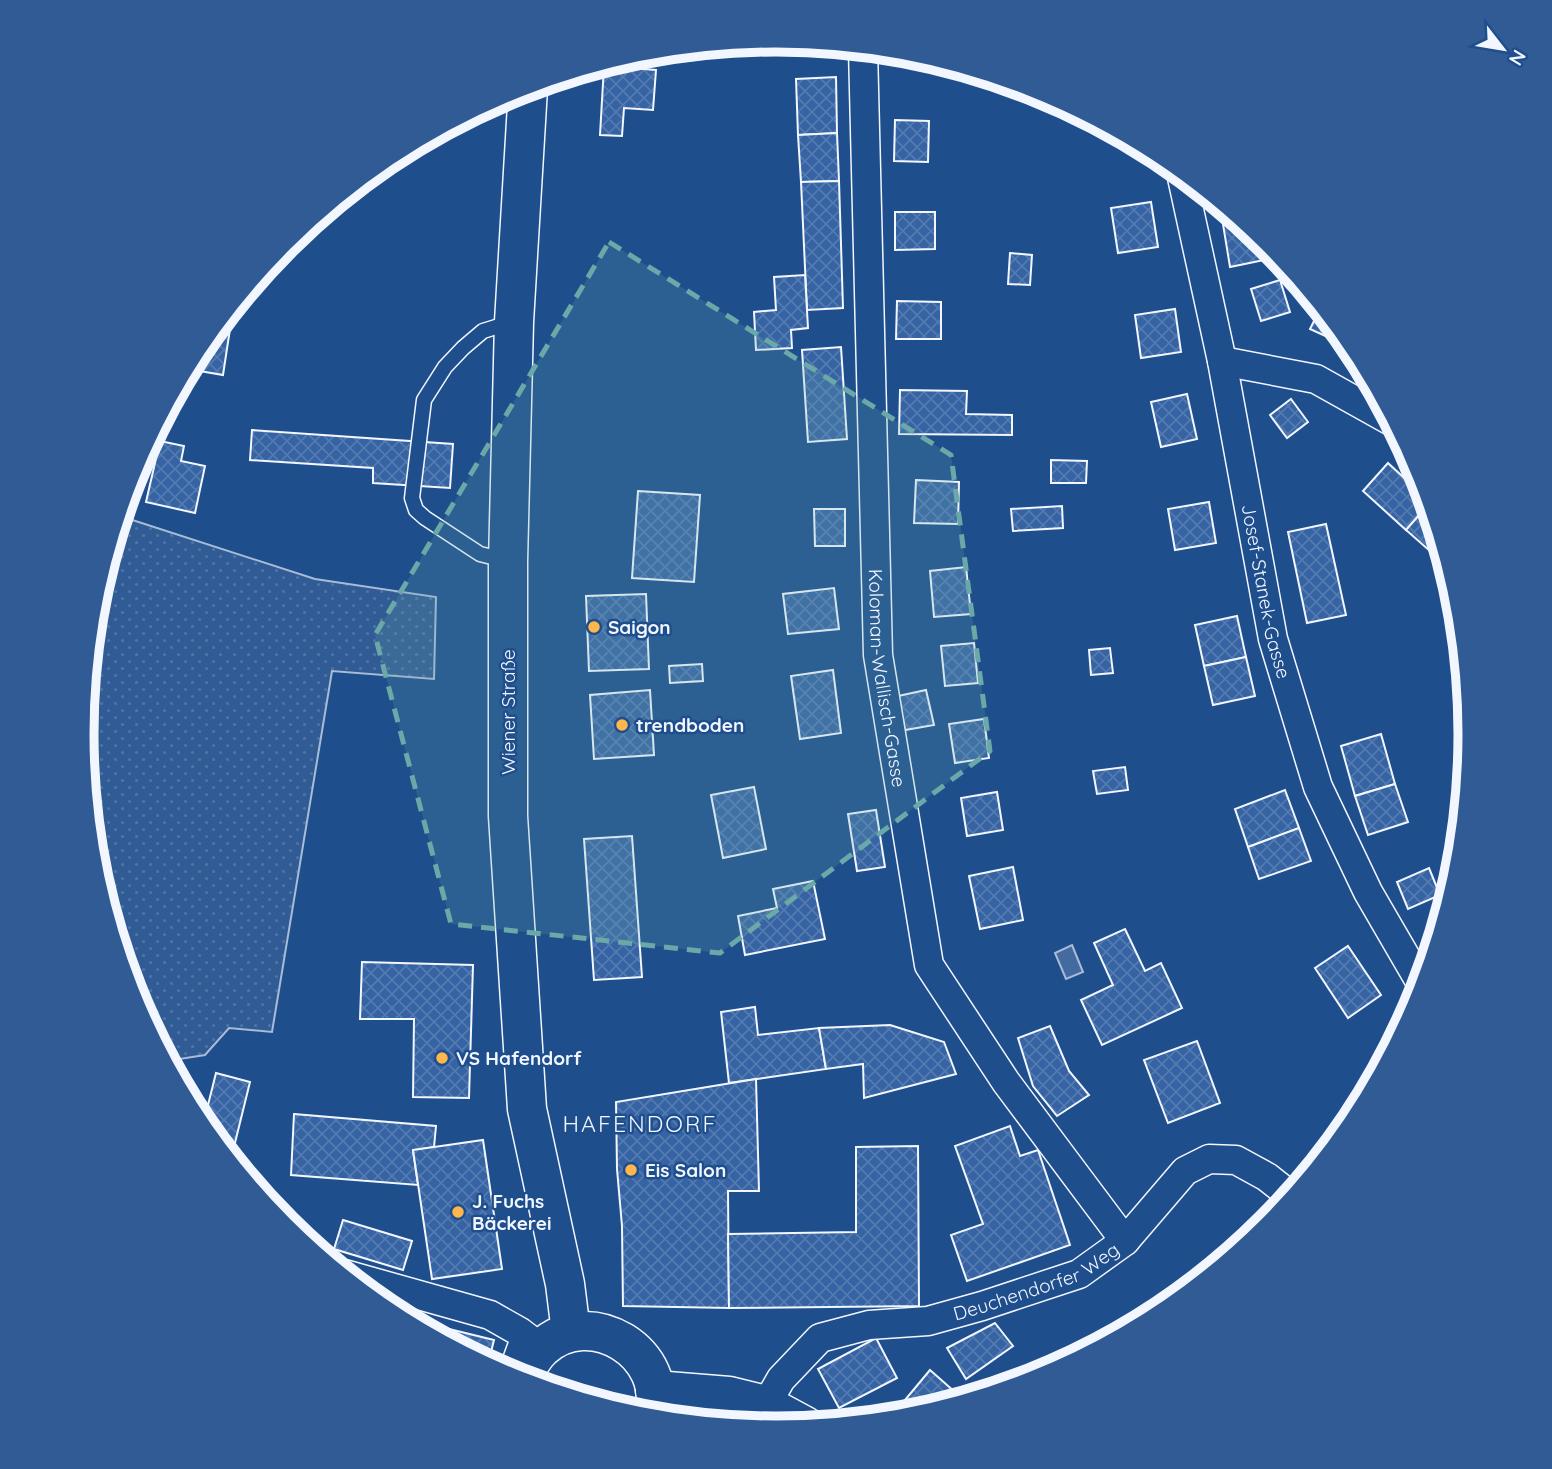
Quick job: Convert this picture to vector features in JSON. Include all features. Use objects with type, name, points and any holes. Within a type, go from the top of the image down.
[{"type":"main road","name":"Wiener Straße","points":[[527,100],[514,322],[508,562],[508,816],[527,1109],[565,1284],[539,1348]]},
{"type":"main road","points":[[539,1348],[586,1331],[606,1333],[630,1345],[646,1363],[654,1403],[729,1396],[784,1414]]},
{"type":"street","name":"Koloman-Wallisch-Gasse","points":[[863,58],[878,655],[929,965],[1006,1082],[1125,1241]]},
{"type":"street","name":"Josef-Stanek-Gasse","points":[[1184,188],[1222,361],[1273,639],[1318,787],[1368,892],[1415,973]]},
{"type":"street","points":[[1222,361],[1316,379],[1377,413]]},
{"type":"street","name":"Deuchendorfer Weg","points":[[784,1414],[781,1379],[820,1338],[869,1325],[928,1321],[1079,1273],[1125,1241],[1185,1171],[1209,1159],[1236,1160],[1267,1177],[1283,1190]]},
{"type":"street","points":[[367,1280],[491,1315],[539,1348]]},
{"type":"lane","points":[[508,562],[480,554],[425,518],[416,510],[412,498],[424,400],[445,367],[463,348],[483,331],[514,322]]},
{"type":"lane","points":[[516,1365],[539,1348]]},
{"type":"highlighted area","points":[[609,242],[951,455],[990,751],[720,953],[451,924],[375,635]]},
{"type":"shaded area","points":[[129,519],[315,579],[436,597],[434,679],[332,671],[272,1032],[229,1028],[205,1055],[176,1060],[164,1036],[130,954],[117,911],[100,824],[95,779],[95,690],[107,601]]},
{"type":"shaded area","points":[[1072,945],[1083,972],[1066,979],[1055,953]]},
{"type":"building","points":[[633,68],[656,70],[653,110],[624,108],[622,136],[600,135],[603,75]]},
{"type":"building","points":[[836,77],[837,133],[798,135],[796,79]]},
{"type":"building","points":[[895,120],[929,121],[928,162],[894,161]]},
{"type":"building","points":[[837,133],[839,181],[801,182],[798,135]]},
{"type":"building","points":[[839,181],[843,308],[807,310],[801,182]]},
{"type":"building","points":[[1151,202],[1158,247],[1118,253],[1111,208]]},
{"type":"building","points":[[895,212],[935,212],[935,249],[895,250]]},
{"type":"building","points":[[1222,219],[1265,260],[1230,267]]},
{"type":"building","points":[[1010,253],[1032,255],[1030,285],[1008,284]]},
{"type":"building","points":[[805,275],[808,328],[791,330],[792,348],[756,350],[754,312],[776,310],[774,277]]},
{"type":"building","points":[[1280,280],[1290,312],[1261,321],[1251,289]]},
{"type":"building","points":[[897,301],[941,302],[941,339],[896,339]]},
{"type":"building","points":[[1175,309],[1181,352],[1141,358],[1135,315]]},
{"type":"building","points":[[1316,317],[1331,338],[1310,329]]},
{"type":"building","points":[[228,329],[230,329],[223,375],[199,371]]},
{"type":"building","points":[[841,347],[847,439],[808,442],[802,350]]},
{"type":"building","points":[[900,390],[967,391],[966,414],[1012,415],[1012,435],[899,434]]},
{"type":"building","points":[[1187,394],[1197,439],[1161,447],[1151,402]]},
{"type":"building","points":[[1291,399],[1308,422],[1287,438],[1270,415]]},
{"type":"building","points":[[252,430],[453,444],[450,488],[373,483],[373,468],[250,460]]},
{"type":"building","points":[[160,441],[184,446],[181,461],[205,466],[195,513],[146,502]]},
{"type":"building","points":[[1051,460],[1087,461],[1086,483],[1051,483]]},
{"type":"building","points":[[1388,463],[1409,483],[1421,513],[1406,530],[1363,491]]},
{"type":"building","points":[[916,480],[959,482],[958,524],[914,523]]},
{"type":"building","points":[[638,491],[700,495],[694,582],[632,578]]},
{"type":"building","points":[[1209,502],[1216,543],[1175,550],[1168,509]]},
{"type":"building","points":[[1062,506],[1063,528],[1013,531],[1011,509]]},
{"type":"building","points":[[814,509],[845,509],[845,546],[815,546]]},
{"type":"building","points":[[1421,513],[1434,555],[1406,530]]},
{"type":"building","points":[[1326,524],[1346,615],[1307,623],[1288,532]]},
{"type":"building","points":[[966,567],[971,614],[934,617],[930,571]]},
{"type":"building","points":[[834,588],[839,629],[788,634],[783,594]]},
{"type":"building","points":[[646,594],[649,669],[589,671],[586,596]]},
{"type":"building","points":[[1237,616],[1246,657],[1204,666],[1195,625]]},
{"type":"building","points":[[974,643],[978,683],[945,686],[941,646]]},
{"type":"building","points":[[1110,648],[1113,673],[1091,675],[1089,650]]},
{"type":"building","points":[[1246,657],[1255,696],[1213,705],[1204,666]]},
{"type":"building","points":[[702,664],[703,681],[670,683],[669,666]]},
{"type":"building","points":[[833,670],[841,733],[800,739],[791,676]]},
{"type":"building","name":"trendboden","points":[[650,690],[654,755],[594,759],[590,695]]},
{"type":"building","points":[[926,690],[934,725],[905,730],[898,696]]},
{"type":"building","points":[[984,719],[989,758],[955,763],[949,724]]},
{"type":"building","points":[[1381,734],[1395,784],[1355,796],[1341,746]]},
{"type":"building","points":[[1125,767],[1128,790],[1097,794],[1093,771]]},
{"type":"building","points":[[1395,784],[1408,822],[1368,835],[1355,796]]},
{"type":"building","points":[[754,787],[766,849],[723,858],[711,795]]},
{"type":"building","points":[[1285,790],[1299,828],[1248,847],[1235,809]]},
{"type":"building","points":[[997,792],[1003,830],[967,836],[961,798]]},
{"type":"building","points":[[876,810],[885,867],[857,871],[848,814]]},
{"type":"building","points":[[1299,828],[1311,861],[1259,879],[1248,847]]},
{"type":"building","points":[[632,836],[642,977],[594,980],[584,839]]},
{"type":"building","points":[[1013,867],[1023,920],[980,929],[969,876]]},
{"type":"building","points":[[1429,868],[1439,896],[1408,909],[1397,882]]},
{"type":"building","points":[[813,881],[825,939],[745,955],[738,916],[777,908],[773,889]]},
{"type":"building","points":[[1125,929],[1145,971],[1161,963],[1182,1008],[1102,1045],[1081,1000],[1113,985],[1094,943]]},
{"type":"building","points":[[1348,946],[1381,995],[1348,1018],[1315,968]]},
{"type":"building","name":"VS Hafendorf","points":[[362,962],[473,965],[469,1098],[413,1097],[414,1019],[360,1019]]},
{"type":"building","points":[[755,1007],[758,1035],[819,1028],[826,1069],[729,1083],[721,1012]]},
{"type":"building","points":[[890,1025],[944,1042],[956,1074],[864,1098],[863,1064],[826,1069],[819,1028]]},
{"type":"building","points":[[1050,1026],[1069,1071],[1089,1095],[1057,1116],[1033,1086],[1018,1038]]},
{"type":"building","points":[[1197,1041],[1220,1103],[1168,1123],[1144,1060]]},
{"type":"building","points":[[216,1073],[250,1082],[234,1148],[207,1110]]},
{"type":"building","points":[[756,1079],[759,1191],[728,1191],[729,1308],[623,1306],[616,1102]]},
{"type":"building","points":[[294,1114],[436,1126],[434,1147],[413,1150],[418,1185],[291,1175]]},
{"type":"building","points":[[1010,1126],[1020,1156],[1038,1150],[1070,1245],[967,1281],[951,1235],[983,1224],[955,1146]]},
{"type":"building","name":"J. Fuchs Bäckerei","points":[[483,1140],[502,1269],[432,1279],[413,1150]]},
{"type":"building","points":[[918,1146],[919,1306],[729,1308],[728,1234],[856,1232],[856,1147]]},
{"type":"building","points":[[343,1220],[412,1241],[403,1270],[334,1249]]},
{"type":"building","points":[[995,1323],[1013,1346],[966,1379],[947,1348]]},
{"type":"building","points":[[445,1328],[494,1340],[491,1354],[474,1346]]},
{"type":"building","points":[[876,1338],[897,1378],[839,1408],[818,1369]]},
{"type":"building","points":[[930,1370],[955,1392],[909,1403],[901,1404]]},
{"type":"place","name":"Saigon","points":[[594,627]]},
{"type":"place","name":"trendboden","points":[[622,725]]},
{"type":"place","name":"VS Hafendorf","points":[[442,1058]]},
{"type":"place","name":"Eis Salon","points":[[631,1170]]},
{"type":"place","name":"J. Fuchs Bäckerei","points":[[458,1212]]},
{"type":"district","name":"HAFENDORF","points":[[640,1124]]}]
